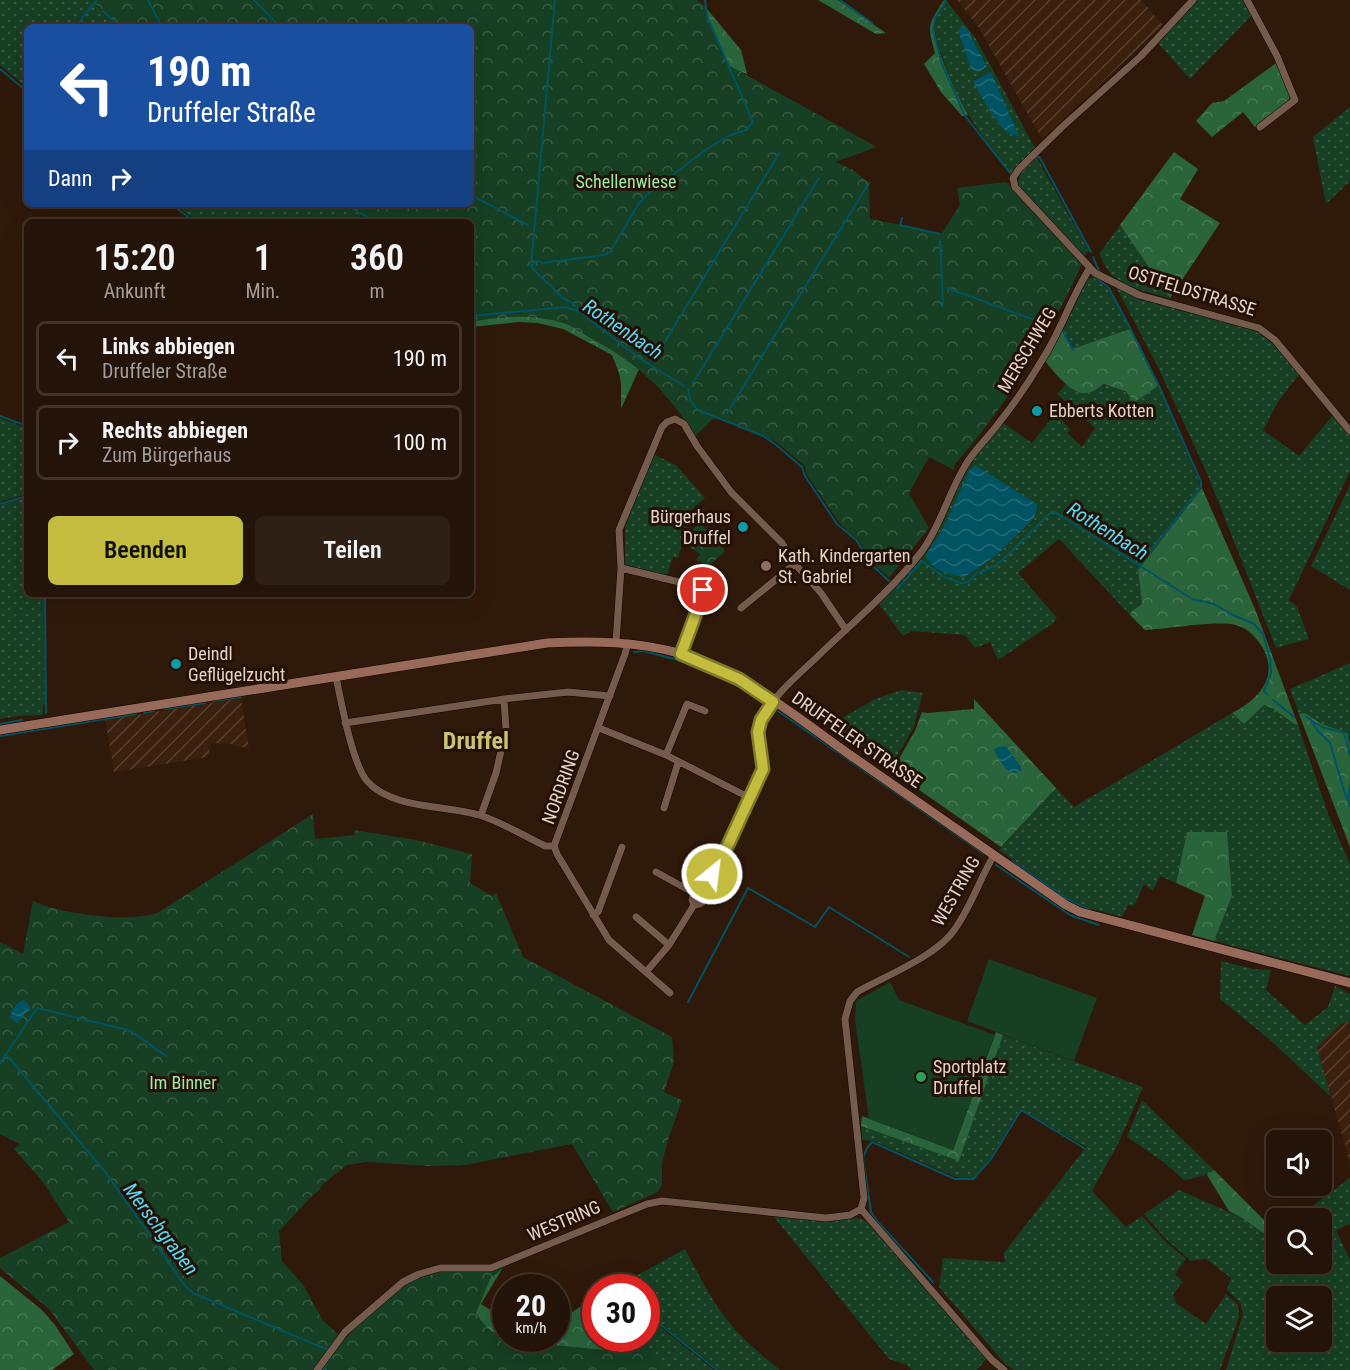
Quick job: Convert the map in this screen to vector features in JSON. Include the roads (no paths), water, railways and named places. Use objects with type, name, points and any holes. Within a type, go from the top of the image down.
[{"type":"street","points":[[1090,268],[1015,187],[1013,178],[1047,141],[1141,56],[1193,0]]},
{"type":"street","points":[[1247,0],[1277,56],[1295,100],[1260,127]]},
{"type":"street","name":"OSTFELDSTRASSE","points":[[1090,268],[1140,295],[1259,328],[1275,340],[1350,431]]},
{"type":"street","name":"MERSCHWEG","points":[[704,889],[763,769],[758,732],[761,720],[780,692],[895,583],[924,548],[942,518],[964,466],[1000,421],[1043,360],[1058,335],[1090,268]]},
{"type":"street","points":[[616,642],[621,568],[620,530],[662,427],[675,419],[684,424],[697,446],[731,492],[782,543],[795,564],[821,593],[846,630]]},
{"type":"street","points":[[741,608],[795,564]]},
{"type":"street","points":[[621,568],[675,580],[700,587],[703,590],[681,654]]},
{"type":"street","name":"DRUFFELER STRASSE","points":[[0,730],[547,643],[627,643],[681,654],[739,679],[1066,905],[1080,912],[1350,983]]},
{"type":"street","name":"NORDRING","points":[[336,676],[345,723],[364,776],[379,791],[395,798],[480,815],[545,846],[554,846],[610,696],[627,643]]},
{"type":"street","points":[[345,723],[504,699],[568,692],[610,696]]},
{"type":"street","points":[[480,815],[496,773],[506,729],[504,699]]},
{"type":"street","points":[[666,755],[687,705],[705,711]]},
{"type":"street","points":[[598,728],[666,755],[750,798]]},
{"type":"street","points":[[664,808],[678,763]]},
{"type":"street","points":[[554,846],[609,940],[670,993]]},
{"type":"street","points":[[593,915],[598,912],[622,847]]},
{"type":"street","name":"WESTRING","points":[[317,1370],[345,1332],[403,1282],[419,1274],[440,1268],[491,1268],[646,1204],[662,1201],[826,1218],[850,1215],[861,1209],[864,1198],[845,1019],[850,1001],[857,992],[934,950],[950,935],[959,923],[994,855]]},
{"type":"street","points":[[656,872],[694,893]]},
{"type":"street","points":[[646,972],[669,945],[694,905],[705,901],[707,895],[704,889],[694,893],[692,900],[694,905]]},
{"type":"street","points":[[636,916],[669,945]]},
{"type":"street","points":[[861,1209],[992,1360],[1004,1370]]},
{"type":"water","points":[[961,27],[966,27],[987,67],[978,72],[971,69],[958,31]]},
{"type":"water","points":[[991,72],[1019,136],[1012,135],[999,123],[973,81]]},
{"type":"water","points":[[975,465],[1038,505],[1034,519],[997,555],[965,577],[948,574],[938,569],[926,557],[948,518],[969,471]]},
{"type":"water","points":[[1005,745],[1022,770],[1012,772],[1001,763],[994,749]]},
{"type":"water","points":[[24,1000],[31,1008],[17,1023],[10,1018],[16,1004]]},
{"type":"waterway","points":[[148,0],[160,24]]},
{"type":"waterway","points":[[254,0],[277,24]]},
{"type":"waterway","points":[[531,266],[555,0]]},
{"type":"waterway","points":[[580,312],[574,304],[563,298],[533,269],[532,266],[536,261],[542,263],[604,255],[610,252],[639,203],[648,194],[704,151],[728,136],[746,130],[753,122],[707,16],[705,0]]},
{"type":"waterway","points":[[840,0],[872,23]]},
{"type":"waterway","points":[[77,24],[96,1]]},
{"type":"waterway","points":[[946,1],[935,18],[933,30],[942,64],[965,116],[1010,173]]},
{"type":"waterway","points":[[103,11],[117,24]]},
{"type":"waterway","points":[[0,69],[24,89]]},
{"type":"waterway","points":[[655,358],[780,152]]},
{"type":"waterway","points":[[1035,158],[1037,156],[1040,158],[1091,252]]},
{"type":"waterway","points":[[1020,173],[1029,164]]},
{"type":"waterway","points":[[693,383],[819,178]]},
{"type":"waterway","points":[[727,413],[869,183]]},
{"type":"waterway","points":[[474,197],[528,225]]},
{"type":"waterway","points":[[175,207],[191,219]]},
{"type":"waterway","points":[[351,207],[370,219]]},
{"type":"waterway","points":[[902,218],[900,225],[939,234]]},
{"type":"waterway","points":[[940,240],[943,306]]},
{"type":"waterway","points":[[1093,257],[1099,271]]},
{"type":"waterway","points":[[1095,277],[1109,288],[1128,324],[1159,386],[1201,482],[1201,487],[1139,566]]},
{"type":"waterway","points":[[947,288],[1051,326]]},
{"type":"waterway","name":"Rothenbach","points":[[474,316],[565,307],[580,312],[639,358],[684,386]]},
{"type":"waterway","points":[[1063,331],[1073,350]]},
{"type":"waterway","name":"Rothenbach","points":[[688,389],[690,400],[698,410],[763,436],[802,467],[805,476],[837,524],[856,540],[873,566],[889,581]]},
{"type":"waterway","points":[[0,416],[24,425]]},
{"type":"waterway","points":[[0,504],[24,497]]},
{"type":"waterway","name":"Rothenbach","points":[[897,589],[922,561],[944,577],[961,583],[968,582],[977,573],[995,566],[1051,512],[1055,512],[1192,599],[1214,604],[1254,624],[1263,634],[1270,659],[1271,673],[1264,691],[1268,695]]},
{"type":"waterway","points":[[45,597],[46,713]]},
{"type":"waterway","points":[[634,652],[644,651],[689,663]]},
{"type":"waterway","points":[[693,664],[762,700]]},
{"type":"waterway","points":[[214,701],[241,697]]},
{"type":"waterway","name":"Rothenbach","points":[[1273,700],[1294,717]]},
{"type":"waterway","points":[[165,709],[205,703]]},
{"type":"waterway","points":[[144,713],[154,711]]},
{"type":"waterway","points":[[778,711],[984,854]]},
{"type":"waterway","points":[[0,736],[136,714]]},
{"type":"waterway","name":"Rothenbach","points":[[1306,717],[1322,727],[1344,733],[1350,755]]},
{"type":"waterway","points":[[0,724],[22,720]]},
{"type":"waterway","name":"Rothenbach","points":[[1311,720],[1330,743],[1348,800]]},
{"type":"waterway","name":"Rothenbach","points":[[1350,785],[1348,800],[1350,807]]},
{"type":"waterway","points":[[1012,861],[1069,900],[1090,910]]},
{"type":"waterway","points":[[996,865],[1070,915],[1099,925]]},
{"type":"waterway","points":[[688,1002],[748,888],[815,927],[829,907],[909,957]]},
{"type":"waterway","points":[[7,1053],[37,1008],[128,1030],[167,1056]]},
{"type":"waterway","name":"Merschgraben","points":[[0,1063],[6,1054],[106,1173],[186,1287],[193,1293],[328,1350]]},
{"type":"waterway","points":[[933,1282],[871,1212],[863,1158],[872,1142],[955,1179],[973,1179],[991,1159],[1021,1110],[1084,1148]]},
{"type":"waterway","points":[[660,1324],[717,1370]]},
{"type":"waterway","name":"Merschgraben","points":[[323,1370],[333,1353]]},
{"type":"place","name":"Ebberts Kotten","points":[[1037,411]]},
{"type":"place","name":"Bürgerhaus Druffel","points":[[743,527]]},
{"type":"place","name":"Kath. Kindergarten St. Gabriel","points":[[766,566]]},
{"type":"place","name":"Deindl Geflügelzucht","points":[[176,664]]},
{"type":"place","name":"Sportplatz Druffel","points":[[921,1077]]},
{"type":"district","name":"Druffel","points":[[476,741]]},
{"type":"park label","name":"Schellenwiese","points":[[626,182]]},
{"type":"park label","name":"Im Binner","points":[[183,1083]]}]
